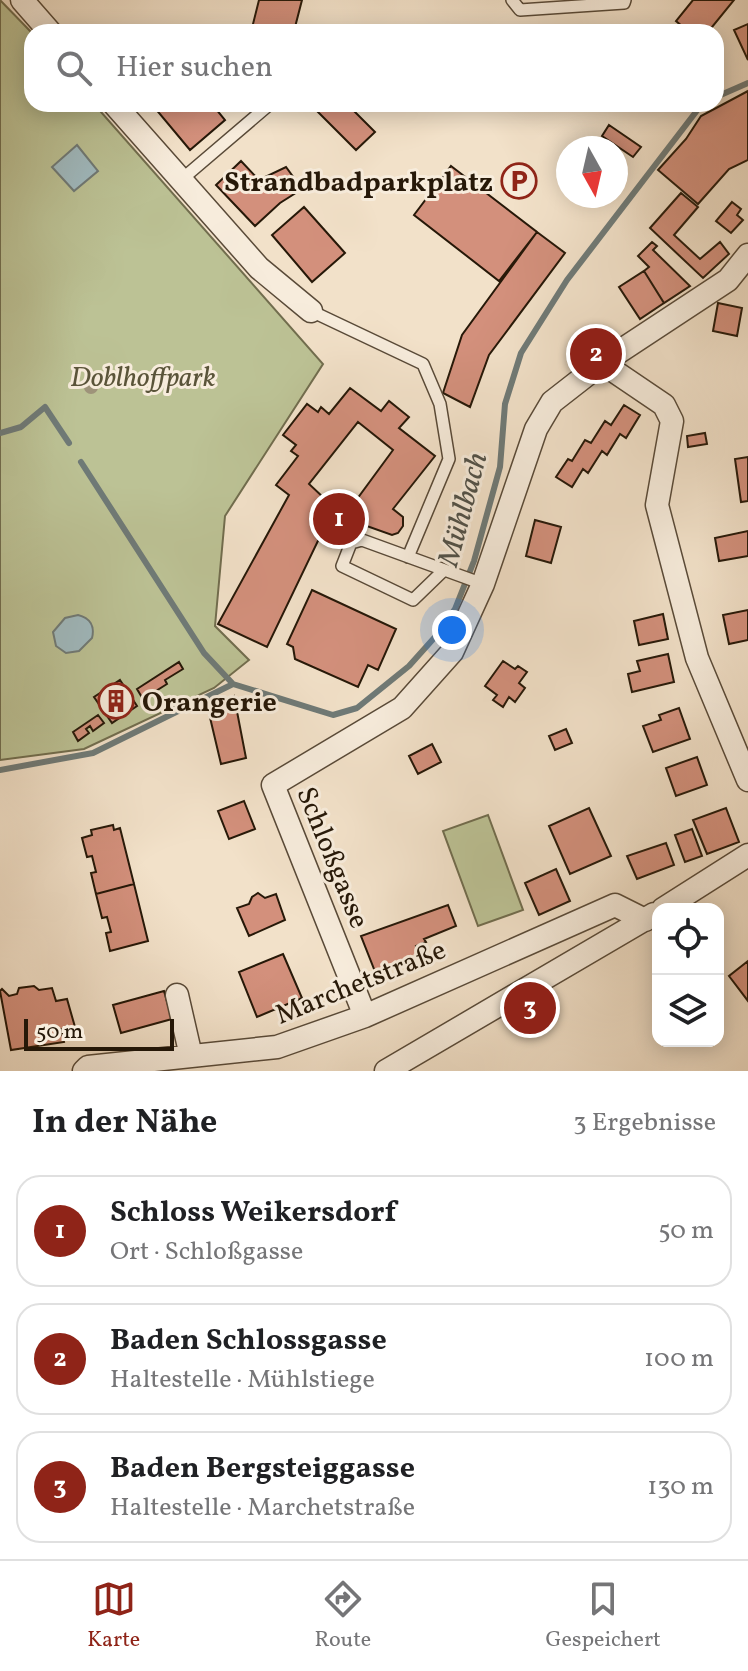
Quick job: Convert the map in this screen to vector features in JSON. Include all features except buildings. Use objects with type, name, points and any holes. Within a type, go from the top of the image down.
[{"type":"street","points":[[22,0],[43,24]]},
{"type":"street","points":[[121,112],[259,268],[311,311]]},
{"type":"street","name":"Schloßgasse","points":[[365,1016],[273,785],[402,708],[452,652],[536,429],[552,402],[602,363],[728,280],[748,255]]},
{"type":"street","points":[[602,363],[664,405],[672,421],[657,505],[697,658],[748,780]]},
{"type":"street","points":[[671,903],[748,855]]},
{"type":"street","name":"Marchetstraße","points":[[84,1071],[88,1067],[277,1047],[365,1016],[615,905],[652,912]]},
{"type":"street","points":[[386,1071],[652,915]]},
{"type":"street","points":[[177,995],[191,1056]]},
{"type":"lane","points":[[512,0],[520,10],[624,3],[625,0]]},
{"type":"lane","points":[[181,180],[261,112]]},
{"type":"lane","points":[[311,311],[423,364],[440,404],[449,459],[408,557]]},
{"type":"lane","points":[[444,570],[413,600],[342,566],[351,543],[362,540],[479,582]]},
{"type":"green space","name":"Doblhoffpark","points":[[0,0],[24,25],[24,112],[101,112],[323,364],[225,516],[215,626],[249,660],[214,688],[84,749],[0,760]]},
{"type":"green space","points":[[488,815],[523,910],[478,926],[443,831]]},
{"type":"water","points":[[77,145],[98,171],[74,191],[52,167]]},
{"type":"water","points":[[78,615],[91,623],[92,638],[79,651],[66,653],[56,646],[53,632],[65,618]]},
{"type":"waterway","name":"Mühlbach","points":[[724,94],[748,83]]},
{"type":"waterway","name":"Mühlbach","points":[[0,770],[93,753],[233,684],[333,715],[357,708],[409,666],[455,609],[474,561],[500,467],[505,404],[521,353],[567,280],[696,112]]},
{"type":"waterway","points":[[0,433],[21,427],[45,407],[69,443]]},
{"type":"waterway","points":[[81,462],[204,653],[233,684]]},
{"type":"place","name":"Strandbadparkplatz","points":[[519,181]]},
{"type":"place","name":"Baden Schlossgasse","points":[[596,354]]},
{"type":"place","name":"Schloss Weikersdorf","points":[[339,519]]},
{"type":"place","name":"Orangerie","points":[[116,701]]},
{"type":"place","name":"Baden Bergsteiggasse","points":[[530,1008]]}]
